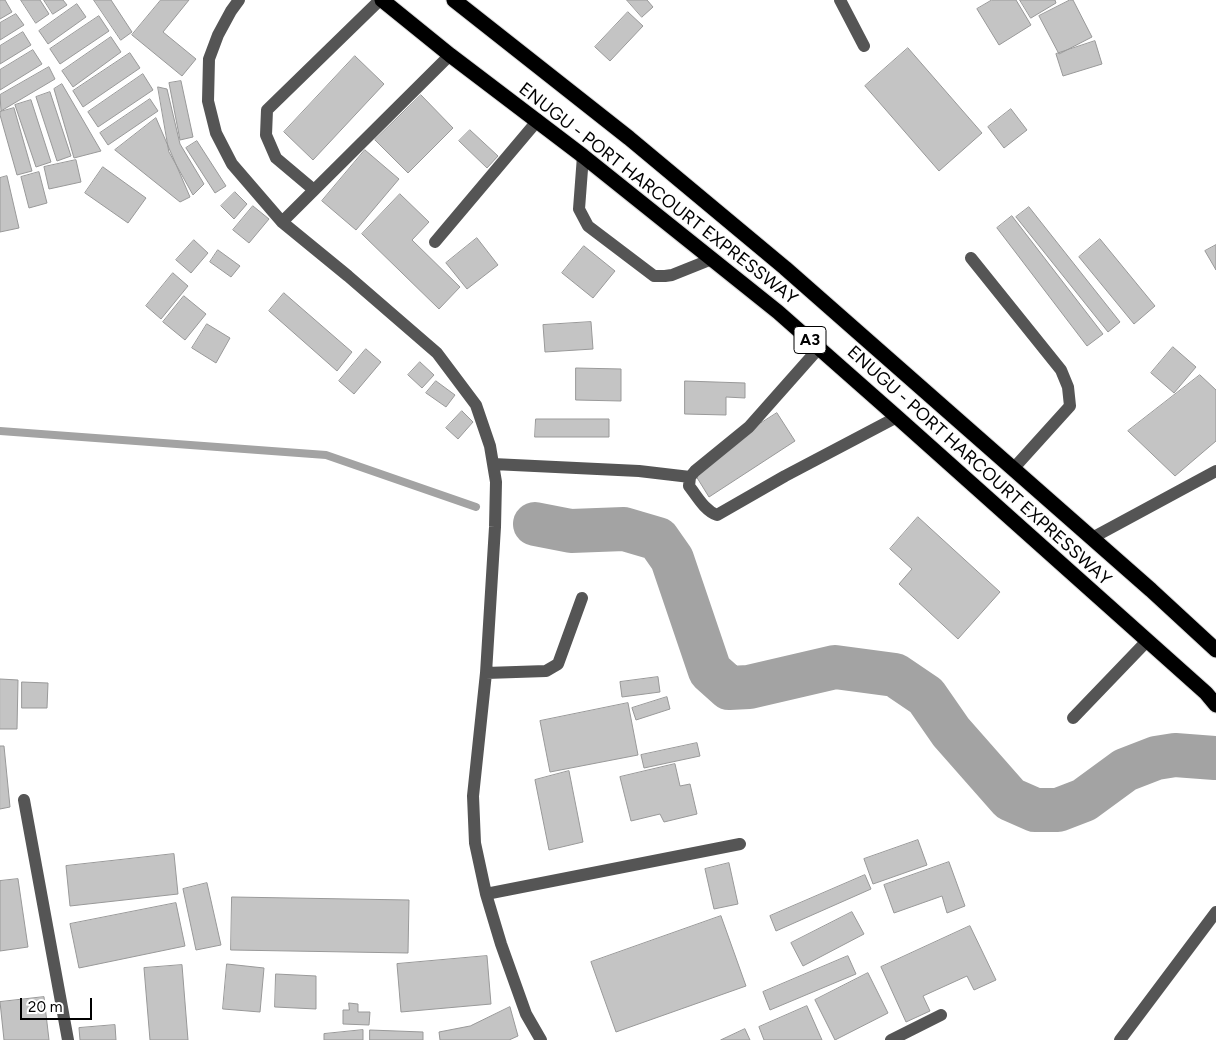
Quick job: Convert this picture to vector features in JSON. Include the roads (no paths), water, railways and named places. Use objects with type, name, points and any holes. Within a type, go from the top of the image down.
[{"type":"highway","name":"ENUGU - PORT HARCOURT EXPRESSWAY","points":[[381,0],[538,120],[778,312],[1206,693],[1216,705]]},
{"type":"highway","name":"ENUGU - PORT HARCOURT EXPRESSWAY","points":[[454,0],[630,138],[762,250],[1215,647]]},
{"type":"street","points":[[240,0],[230,11],[218,35],[210,59],[208,101],[216,133],[232,164],[282,222],[437,353],[476,405],[490,446],[496,482],[495,527],[486,673],[473,796],[475,844],[486,894],[501,944],[526,1014],[541,1040]]},
{"type":"street","points":[[314,190],[276,158],[266,136],[267,110],[381,0]]},
{"type":"street","points":[[840,0],[864,46]]},
{"type":"street","points":[[282,222],[450,54]]},
{"type":"street","points":[[436,242],[538,120]]},
{"type":"street","points":[[583,156],[579,208],[588,226],[654,276],[672,274],[712,259]]},
{"type":"street","points":[[971,258],[1061,370],[1068,387],[1070,406],[1013,469]]},
{"type":"street","points":[[819,348],[749,427],[690,477],[689,486],[705,508],[717,515],[785,476],[897,417]]},
{"type":"street","points":[[493,464],[639,471],[690,477]]},
{"type":"street","points":[[1092,538],[1216,471]]},
{"type":"street","points":[[486,673],[546,671],[558,664],[582,598]]},
{"type":"street","points":[[1073,718],[1146,641]]},
{"type":"street","points":[[24,800],[68,1040]]},
{"type":"street","points":[[486,894],[740,844]]},
{"type":"street","points":[[1120,1040],[1216,912]]},
{"type":"street","points":[[891,1040],[941,1015]]},
{"type":"waterway","points":[[0,431],[326,455],[476,507]]},
{"type":"waterway","points":[[535,524],[571,531],[624,529],[658,539],[672,559],[710,671],[729,688],[749,687],[835,667],[895,675],[926,696],[951,732],[1010,799],[1035,810],[1058,810],[1084,800],[1125,770],[1156,758],[1175,755],[1215,758]]}]
